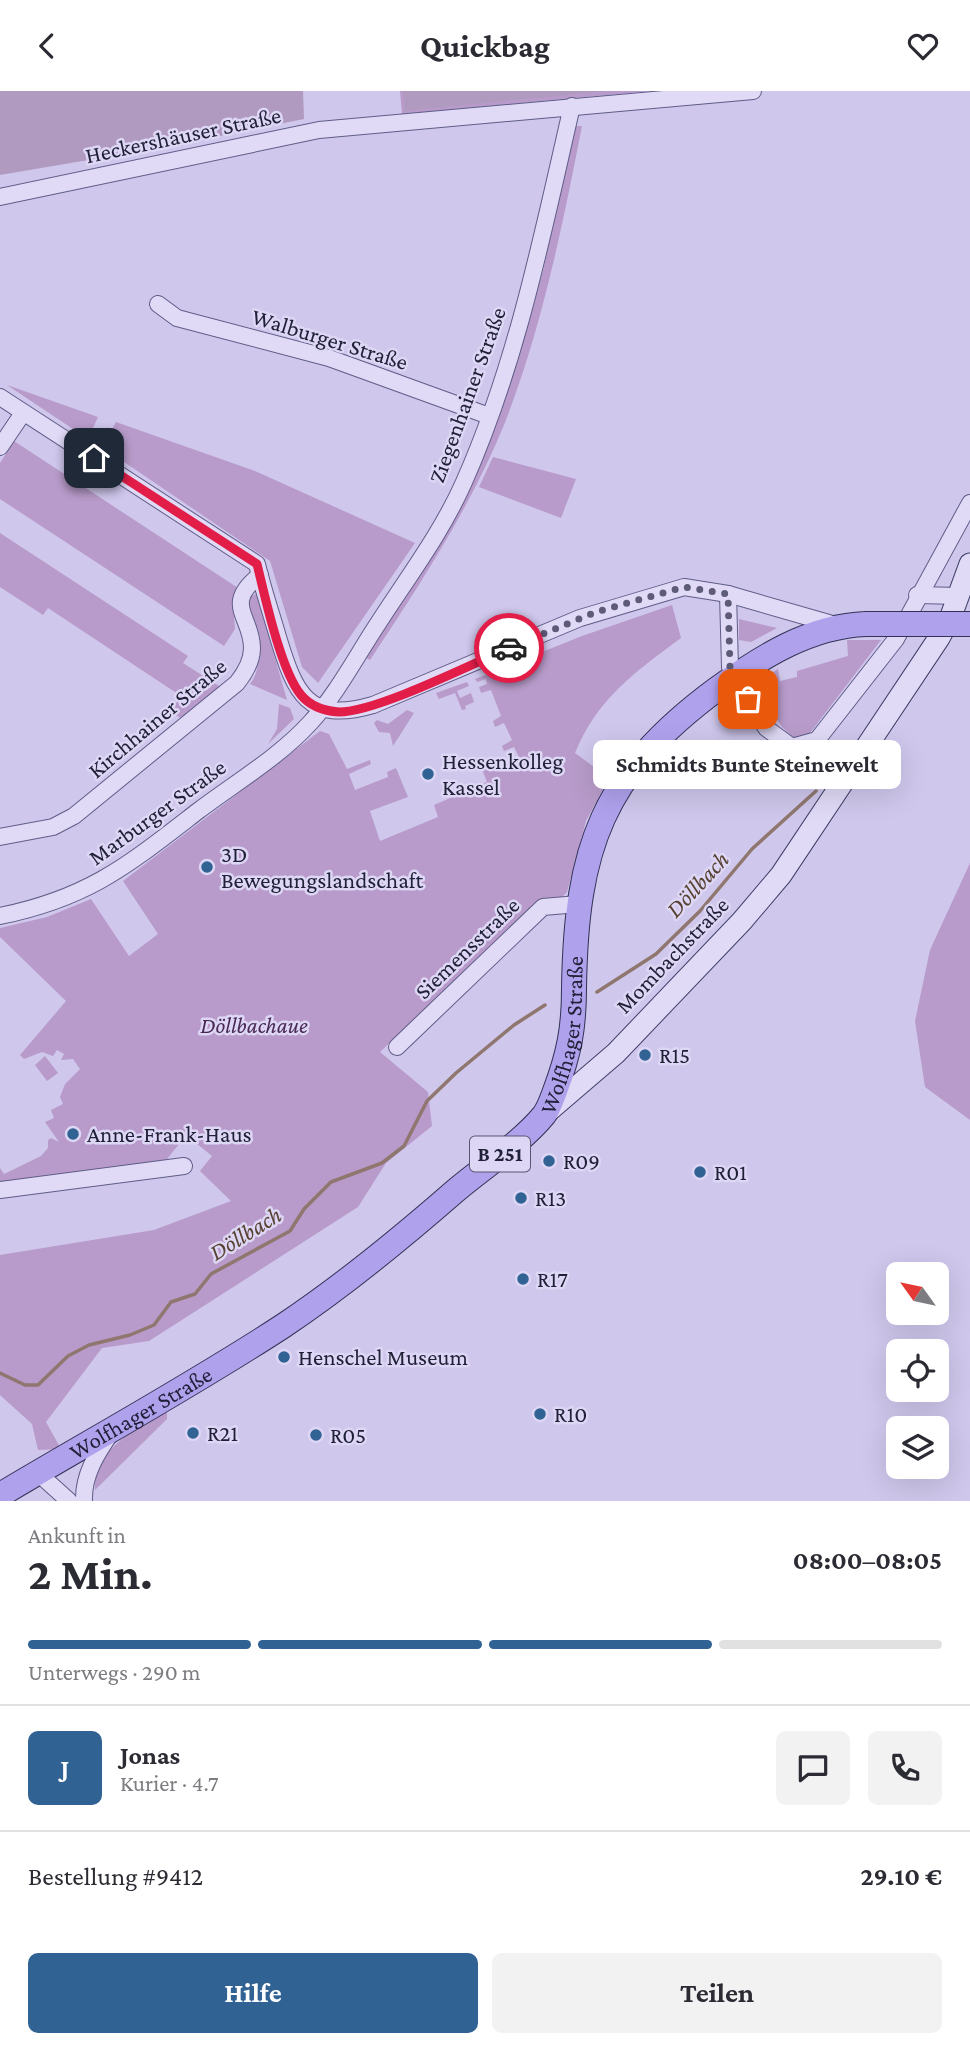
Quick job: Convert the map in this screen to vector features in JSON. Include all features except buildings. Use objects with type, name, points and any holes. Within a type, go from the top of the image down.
[{"type":"main road","name":"Wolfhager Straße","points":[[0,1495],[115,1429],[283,1326],[375,1259],[546,1113],[570,1051],[582,876],[596,834],[613,798],[632,768],[658,736],[735,676],[793,642],[841,627],[866,624],[970,624]]},
{"type":"street","name":"Heckershäuser Straße","points":[[0,197],[319,130],[753,91]]},
{"type":"street","name":"Ziegenhainer Straße","points":[[321,709],[431,541],[463,483],[489,416],[534,271],[572,106]]},
{"type":"street","name":"Walburger Straße","points":[[159,304],[177,318],[329,358],[489,416]]},
{"type":"street","points":[[0,397],[257,564],[291,681],[303,698],[321,709],[340,712],[373,705],[580,618],[684,587],[728,594],[841,627]]},
{"type":"street","points":[[0,447],[23,413]]},
{"type":"street","points":[[728,594],[730,667],[766,728],[792,747],[804,746],[817,740],[896,639],[917,595],[970,503]]},
{"type":"street","name":"Mombachstraße","points":[[546,1113],[608,1060],[742,921],[781,875],[939,638],[959,596],[970,564]]},
{"type":"street","name":"Kirchhainer Straße","points":[[0,837],[53,827],[74,816],[237,683],[247,670],[252,647],[240,605],[246,586],[260,575]]},
{"type":"street","points":[[917,595],[959,596]]},
{"type":"street","name":"Marburger Straße","points":[[0,916],[41,908],[87,890],[127,866],[289,741],[321,709]]},
{"type":"street","name":"Siemensstraße","points":[[397,1047],[543,907],[578,904]]},
{"type":"street","points":[[570,1051],[579,1061],[608,1060]]},
{"type":"street","points":[[0,1190],[184,1166]]},
{"type":"street","points":[[84,1501],[91,1465],[115,1429]]},
{"type":"street","points":[[38,1473],[69,1501]]},
{"type":"green space","points":[[400,91],[650,91],[402,114]]},
{"type":"green space","points":[[573,126],[582,126],[559,240],[529,352],[504,425],[460,516],[370,660],[363,656],[406,591],[513,369],[543,271]]},
{"type":"green space","points":[[7,385],[98,417],[88,439]]},
{"type":"green space","points":[[116,422],[255,471],[415,543],[318,683],[302,667],[270,561],[102,447]]},
{"type":"green space","points":[[14,441],[238,588],[233,604],[235,629],[224,646],[0,499],[0,463]]},
{"type":"green space","points":[[493,457],[576,479],[561,518],[479,487]]},
{"type":"green space","points":[[0,533],[188,656],[183,663],[222,688],[187,717],[181,718],[170,712],[181,696],[48,608],[43,615],[0,587]]},
{"type":"green space","points":[[255,594],[287,700],[250,684],[258,667],[258,657],[247,608],[248,599]]},
{"type":"green space","name":"Döllbachaue","points":[[672,605],[681,638],[633,675],[606,702],[594,717],[575,753],[609,778],[586,821],[567,892],[561,898],[543,898],[380,1052],[428,1092],[432,1126],[386,1163],[358,1207],[149,1341],[102,1348],[46,1422],[61,1449],[38,1450],[32,1424],[0,1395],[0,1255],[154,1230],[231,1201],[200,1171],[212,1156],[186,1135],[164,1163],[0,1183],[0,1168],[4,1174],[41,1156],[48,1148],[48,1140],[51,1138],[59,1142],[45,1122],[54,1118],[51,1110],[63,1104],[60,1097],[65,1084],[80,1069],[73,1059],[61,1060],[64,1054],[57,1050],[53,1056],[42,1052],[24,1059],[20,1055],[66,1001],[0,937],[0,928],[47,917],[91,899],[129,956],[158,934],[123,881],[320,731],[329,734],[347,769],[370,760],[371,764],[349,774],[355,790],[388,777],[387,772],[396,768],[408,797],[370,811],[380,841],[438,817],[434,805],[487,782],[482,769],[489,766],[492,771],[520,759],[514,747],[504,751],[502,746],[512,740],[504,723],[495,727],[493,721],[501,716],[491,690],[481,693],[479,687],[487,684],[486,679],[477,682],[475,679],[582,636]]},
{"type":"green space","points":[[739,619],[777,628],[751,642],[739,640]]},
{"type":"green space","points":[[847,640],[881,640],[810,733],[804,738],[794,738],[782,727],[754,684],[778,669],[780,681],[797,677],[797,671],[848,656]]},
{"type":"green space","points":[[467,682],[469,686],[457,691],[460,698],[471,693],[474,702],[465,706],[466,709],[462,710],[455,693],[439,699],[436,693]]},
{"type":"green space","points":[[279,704],[290,708],[294,719],[268,744],[277,729]]},
{"type":"green space","points":[[407,710],[414,713],[393,746],[390,733],[379,732],[374,723],[377,720],[388,724]]},
{"type":"green space","points":[[970,863],[970,1120],[925,1087],[915,1021],[930,950]]},
{"type":"green space","points":[[45,1056],[58,1073],[47,1081],[35,1065]]},
{"type":"green space","points":[[167,1413],[167,1419],[95,1490],[96,1476],[107,1453],[137,1428],[159,1414]]},
{"type":"shaded area","points":[[0,91],[303,91],[304,119],[165,147],[0,175]]},
{"type":"shaded area","points":[[403,91],[606,91],[405,111]]},
{"type":"waterway","name":"Döllbach","points":[[597,992],[656,954],[700,911],[752,849],[816,791]]},
{"type":"waterway","name":"Döllbach","points":[[0,1373],[25,1385],[38,1385],[68,1356],[89,1345],[130,1335],[154,1325],[171,1302],[195,1294],[211,1274],[290,1231],[304,1209],[331,1182],[382,1163],[404,1146],[427,1101],[514,1025],[545,1005]]},
{"type":"way so far","points":[[509,648],[596,612],[684,587],[728,594],[730,667],[748,699]]},
{"type":"place","name":"Schmidts Bunte Steinewelt","points":[[748,699]]},
{"type":"place","name":"Hessenkolleg Kassel","points":[[428,774]]},
{"type":"place","name":"3D Bewegungslandschaft","points":[[207,867]]},
{"type":"place","name":"R15","points":[[645,1055]]},
{"type":"place","name":"Anne-Frank-Haus","points":[[73,1134]]},
{"type":"place","name":"R09","points":[[549,1161]]},
{"type":"place","name":"R01","points":[[700,1172]]},
{"type":"place","name":"R13","points":[[521,1198]]},
{"type":"place","name":"R17","points":[[523,1279]]},
{"type":"place","name":"Henschel Museum","points":[[284,1357]]},
{"type":"place","name":"R10","points":[[540,1414]]},
{"type":"place","name":"R21","points":[[193,1433]]},
{"type":"place","name":"R05","points":[[316,1435]]},
{"type":"route","points":[[94,458],[257,564],[291,681],[303,698],[321,709],[340,712],[373,705],[509,648]]}]
